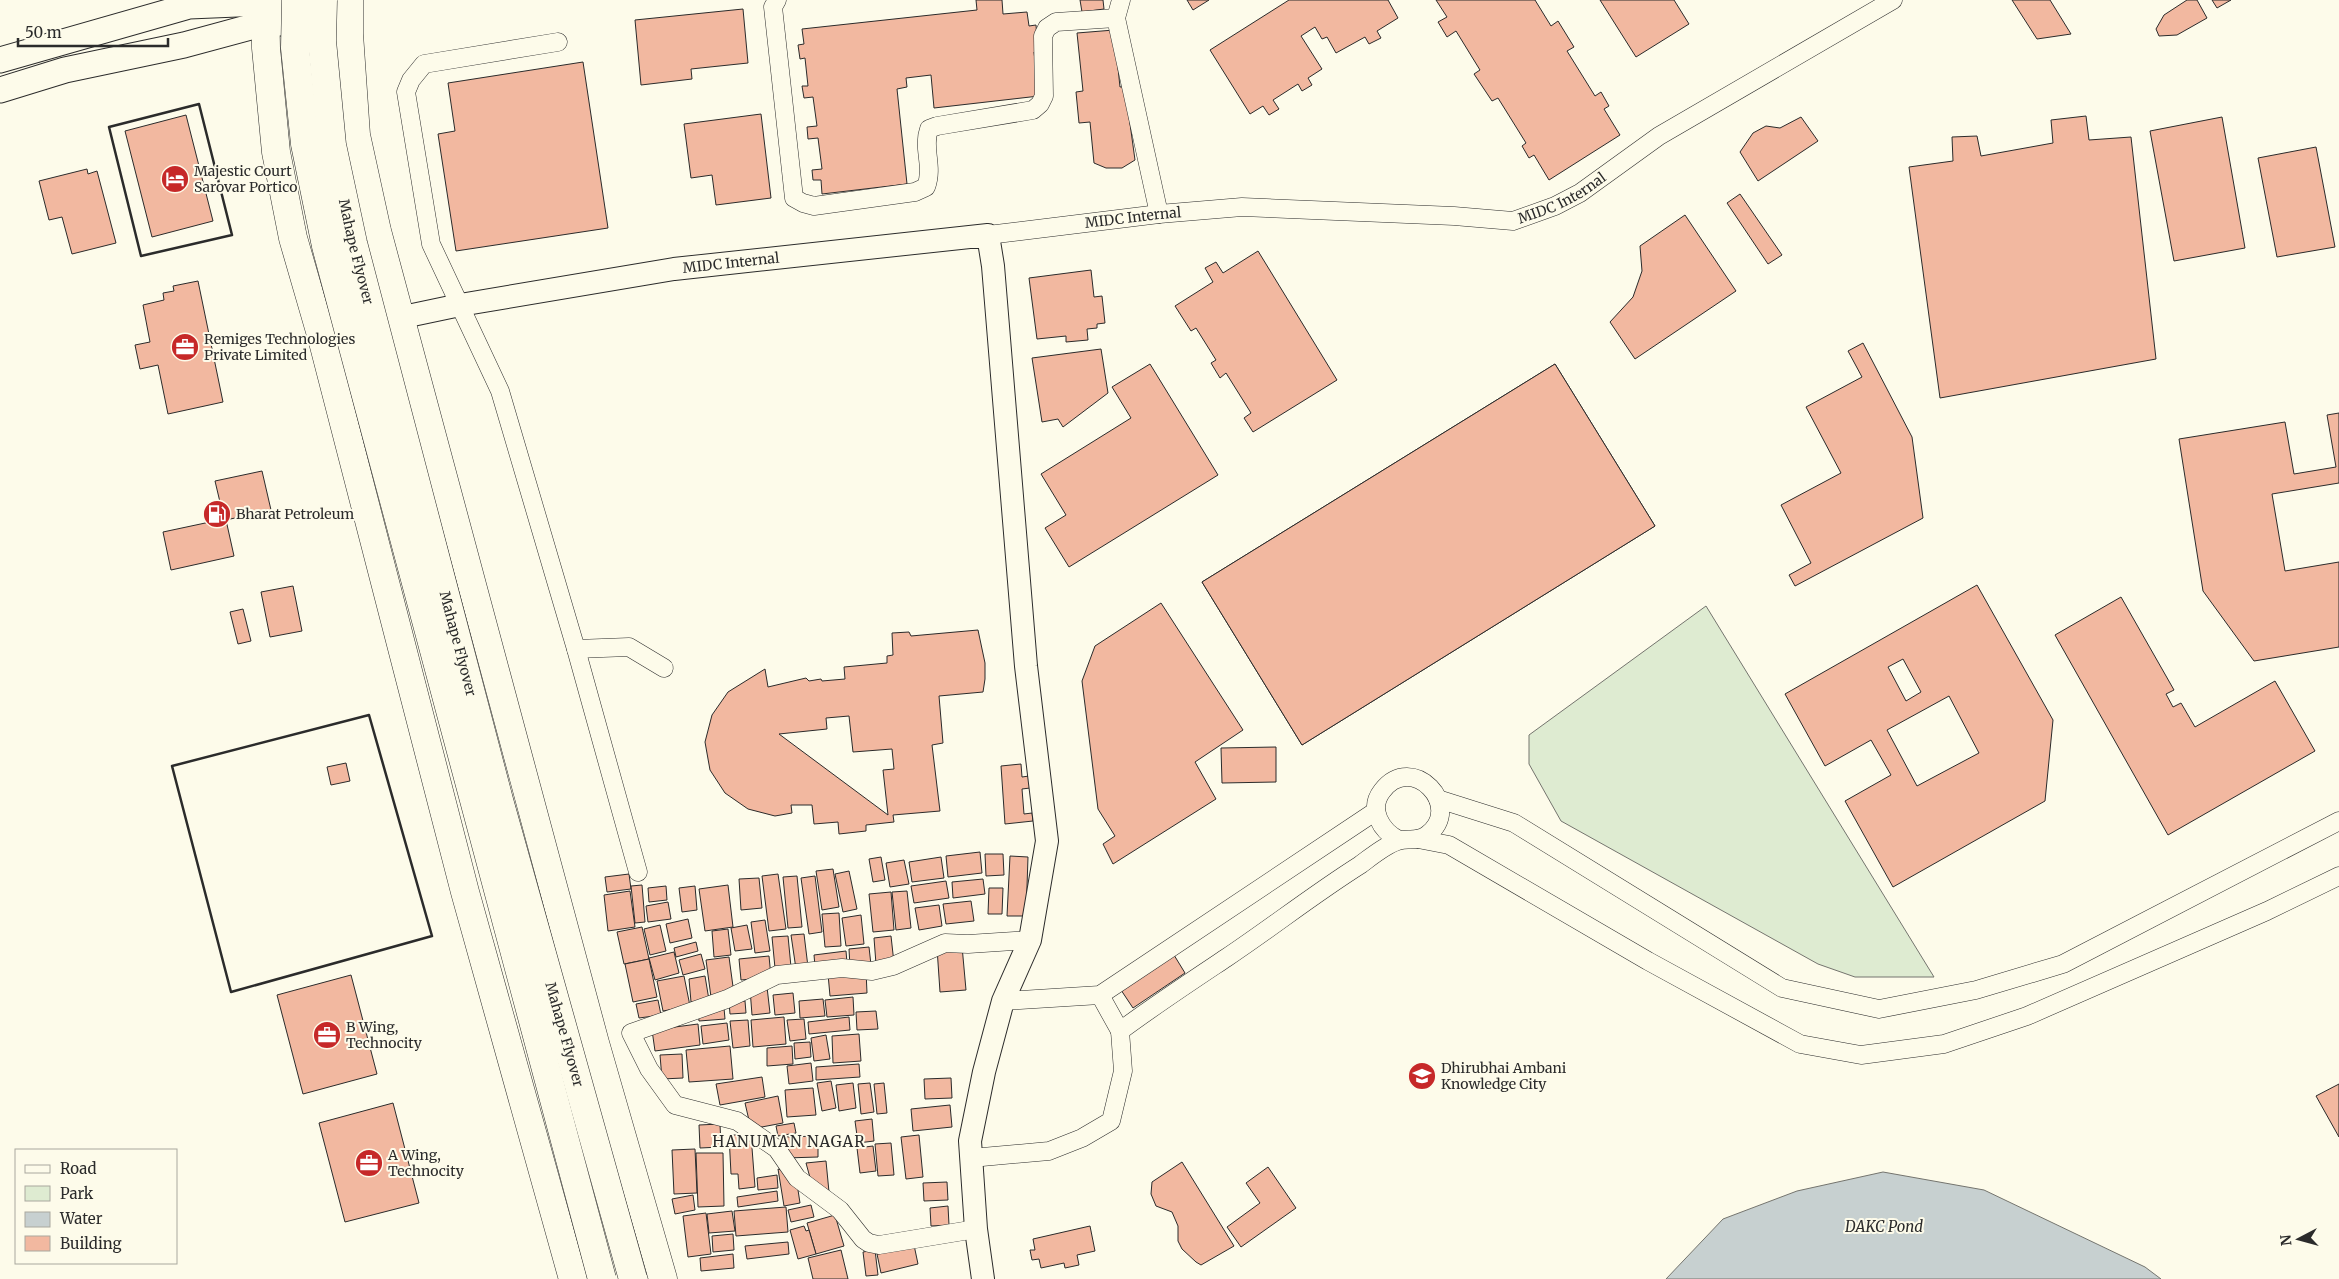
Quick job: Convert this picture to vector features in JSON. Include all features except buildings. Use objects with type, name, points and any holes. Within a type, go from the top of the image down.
[{"type":"main road","name":"Mahape Flyover","points":[[296,0],[295,48],[305,144],[326,246],[602,1279]]},
{"type":"main road","name":"Mahape Flyover","points":[[323,0],[322,41],[332,145],[353,243],[447,606],[543,962],[633,1279]]},
{"type":"main road","points":[[0,60],[189,6],[349,8],[356,135],[376,231],[401,317],[595,1043],[663,1279]]},
{"type":"main road","points":[[0,90],[65,70],[184,45],[265,8]]},
{"type":"main road","points":[[265,8],[276,152],[293,238],[322,338],[465,892],[573,1279]]},
{"type":"street","points":[[777,0],[774,7],[794,198],[814,206],[914,192],[926,188],[930,176],[926,136],[929,129],[937,126],[1033,110],[1040,104],[1044,96],[1043,36],[1047,28],[1056,22],[1116,18]]},
{"type":"street","points":[[1121,0],[1116,18],[1159,214]]},
{"type":"street","name":"MIDC Internal","points":[[322,338],[401,317],[460,305],[674,269],[988,235],[1159,214],[1242,207],[1454,216],[1513,222],[1555,206],[1580,193],[1659,136],[1893,0]]},
{"type":"street","points":[[558,42],[424,64],[411,80],[406,92],[431,244],[500,391],[576,649],[638,872]]},
{"type":"street","points":[[983,1279],[976,1229],[970,1141],[984,1072],[1003,1001],[1030,940],[1047,841],[1026,666],[993,266],[988,235]]},
{"type":"street","points":[[576,649],[629,647],[664,668]]},
{"type":"street","points":[[1399,840],[1383,829],[1376,812],[1377,801],[1381,792],[1388,784],[1408,777],[1418,779],[1427,784],[1438,799],[1440,809],[1438,819],[1427,835],[1418,839]]},
{"type":"street","points":[[1438,799],[1514,823],[1782,988],[1879,1010],[1976,990],[2063,964],[2339,822]]},
{"type":"street","points":[[1003,1001],[1100,995],[1376,812]]},
{"type":"street","points":[[1120,1031],[1163,999],[1226,958],[1340,877],[1399,840],[1418,839],[1449,845],[1657,965],[1800,1044],[1861,1055],[1944,1044],[2027,1016],[2258,915],[2339,876]]},
{"type":"street","points":[[976,1229],[879,1245],[869,1243],[840,1210],[797,1178],[777,1149],[737,1121],[675,1105],[649,1069],[631,1033],[726,999],[777,975],[842,968],[872,970],[893,966],[946,943],[968,944],[1030,940]]},
{"type":"street","points":[[971,1158],[1049,1151],[1082,1138],[1112,1122],[1123,1071],[1120,1031],[1100,995]]},
{"type":"green space","points":[[1706,606],[1934,977],[1855,977],[1818,964],[1561,821],[1529,764],[1529,735]]},
{"type":"water","name":"DAKC Pond","points":[[1883,1172],[1984,1190],[2145,1267],[2161,1279],[1666,1279],[1723,1219],[1797,1191]]},
{"type":"wall","points":[[199,104],[232,235],[141,256],[109,127],[199,104]]},
{"type":"wall","points":[[369,715],[432,936],[231,992],[172,766],[369,715]]},
{"type":"place","name":"Majestic Court Sarovar Portico","points":[[175,179]]},
{"type":"place","name":"Remiges Technologies Private Limited","points":[[185,347]]},
{"type":"place","name":"Bharat Petroleum","points":[[217,514]]},
{"type":"place","name":"B Wing, Technocity","points":[[327,1035]]},
{"type":"place","name":"Dhirubhai Ambani Knowledge City","points":[[1422,1076]]},
{"type":"place","name":"A Wing, Technocity","points":[[369,1163]]},
{"type":"district","name":"HANUMAN NAGAR","points":[[789,1141]]}]
